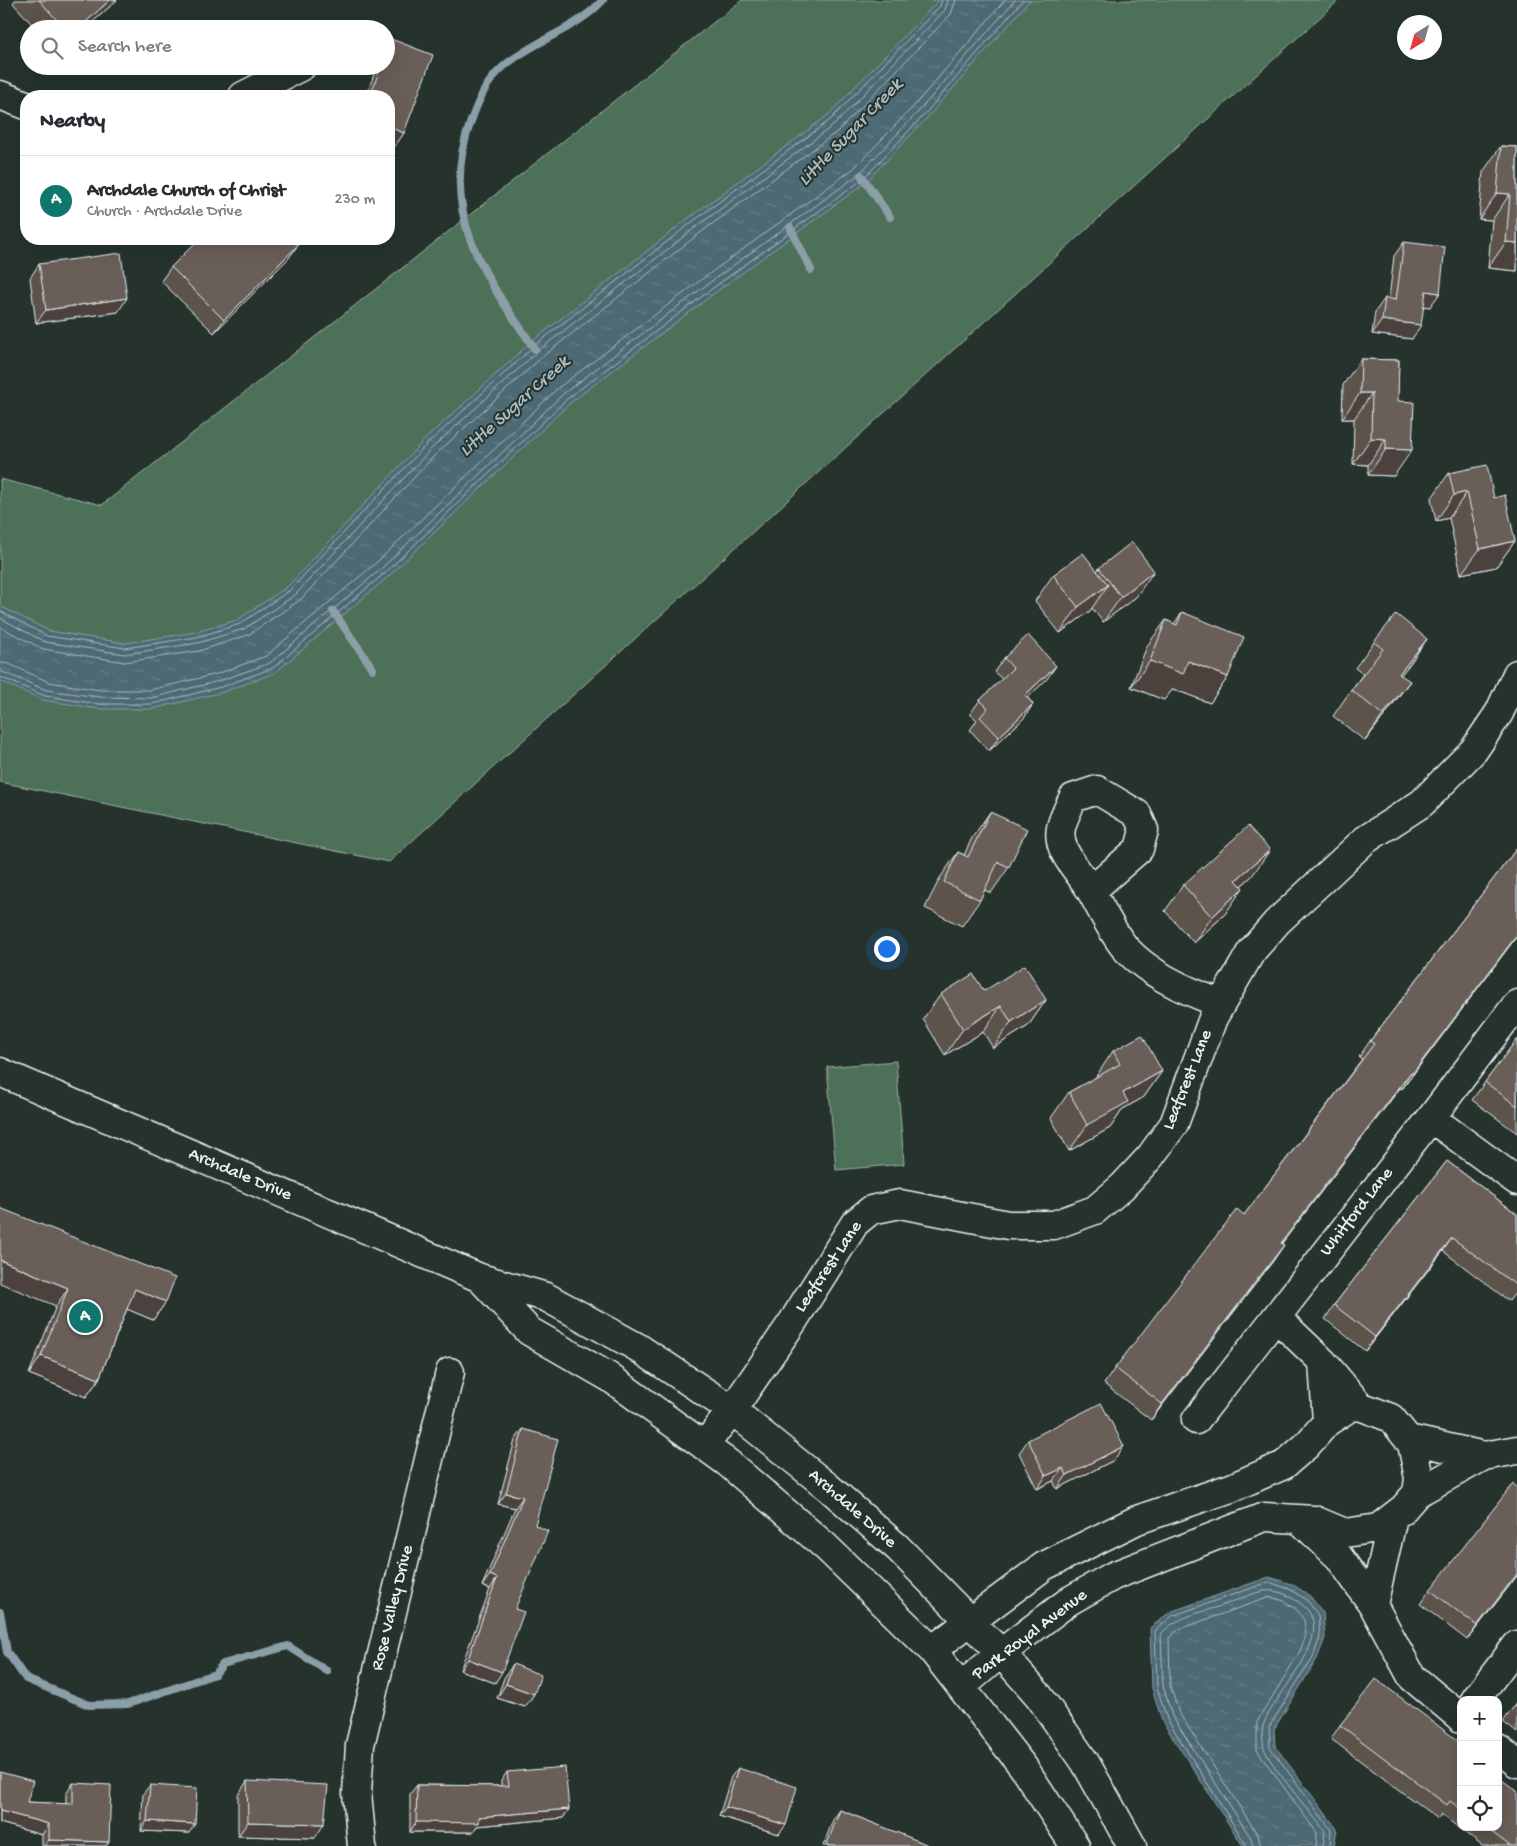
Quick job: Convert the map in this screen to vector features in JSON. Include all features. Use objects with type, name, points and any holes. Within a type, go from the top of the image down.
[{"type":"street","points":[[255,90],[284,75]]},
{"type":"street","points":[[0,95],[20,103]]},
{"type":"street","name":"Leafcrest Lane","points":[[704,1446],[732,1410],[792,1323],[855,1223],[871,1210],[900,1204],[1008,1225],[1054,1225],[1095,1210],[1116,1193],[1150,1157],[1174,1124],[1220,1003],[1250,952],[1277,922],[1365,840],[1422,803],[1474,750],[1499,713],[1517,674]]},
{"type":"street","points":[[1090,891],[1126,949],[1150,969],[1201,996],[1220,1003]]},
{"type":"street","name":"Whitford Lane","points":[[1196,1420],[1431,1118],[1517,1004]]},
{"type":"street","name":"Archdale Drive","points":[[0,1072],[480,1278],[546,1297],[637,1346],[732,1410],[828,1487],[898,1548],[1001,1653],[1039,1696],[1085,1762],[1132,1846]]},
{"type":"street","points":[[1431,1118],[1517,1181]]},
{"type":"street","name":"Archdale Drive","points":[[480,1278],[529,1331],[609,1377],[728,1463],[826,1548],[932,1650],[962,1686],[1024,1768],[1075,1846]]},
{"type":"street","points":[[1276,1317],[1323,1362],[1360,1406]]},
{"type":"street","points":[[1323,1362],[1327,1422]]},
{"type":"street","name":"Rose Valley Drive","points":[[362,1846],[357,1793],[360,1745],[450,1372]]},
{"type":"street","points":[[932,1650],[969,1620],[1044,1566],[1137,1520],[1237,1485],[1284,1465],[1306,1446],[1327,1422],[1350,1407],[1360,1406],[1391,1418],[1408,1440],[1416,1459],[1420,1478],[1417,1493]]},
{"type":"street","points":[[1408,1440],[1484,1456],[1517,1450]]},
{"type":"street","name":"Park Royal Avenue","points":[[962,1686],[1001,1653],[1069,1601],[1113,1576],[1264,1517],[1314,1520],[1345,1533],[1378,1528],[1393,1517],[1417,1493],[1484,1456]]},
{"type":"street","points":[[1373,1605],[1393,1517]]},
{"type":"street","points":[[1299,1519],[1339,1557],[1373,1605],[1412,1677],[1457,1715]]},
{"type":"street","points":[[1137,1520],[1153,1561]]},
{"type":"street","points":[[1478,1696],[1517,1645]]},
{"type":"street","points":[[1502,1752],[1517,1763]]},
{"type":"green space","points":[[742,0],[1339,0],[389,862],[0,782],[0,479],[102,505]]},
{"type":"green space","points":[[896,1061],[904,1164],[836,1170],[827,1067]]},
{"type":"water","name":"Little Sugar Creek","points":[[939,0],[1030,0],[927,118],[865,183],[720,289],[570,403],[389,576],[275,673],[223,692],[152,709],[99,709],[43,700],[0,681],[0,606],[49,631],[125,643],[196,632],[237,620],[287,587],[423,441],[530,343],[689,218],[827,116]]},
{"type":"water","points":[[1269,1577],[1292,1584],[1310,1596],[1323,1613],[1325,1638],[1317,1659],[1274,1729],[1275,1746],[1337,1829],[1334,1846],[1243,1846],[1162,1721],[1152,1688],[1150,1628],[1170,1612]]},
{"type":"building","points":[[39,0],[110,0],[88,20],[57,20]]},
{"type":"building","points":[[395,41],[433,55],[404,133],[395,129],[395,90],[372,90],[378,75],[395,75]]},
{"type":"building","points":[[1501,146],[1517,147],[1517,243],[1506,242],[1510,194],[1497,193]]},
{"type":"building","points":[[1404,242],[1445,247],[1440,293],[1426,291],[1421,325],[1382,320],[1385,298],[1396,300]]},
{"type":"building","points":[[193,245],[298,245],[224,320],[171,267]]},
{"type":"building","points":[[121,253],[127,298],[46,310],[39,264]]},
{"type":"building","points":[[1361,359],[1399,360],[1398,401],[1414,402],[1412,450],[1386,449],[1386,439],[1371,438],[1372,393],[1360,393]]},
{"type":"building","points":[[1487,465],[1494,498],[1505,495],[1515,541],[1480,549],[1467,492],[1454,495],[1449,473]]},
{"type":"building","points":[[1132,542],[1154,571],[1121,597],[1099,568]]},
{"type":"building","points":[[1083,553],[1108,585],[1078,607],[1053,575]]},
{"type":"building","points":[[1182,612],[1244,637],[1228,677],[1188,661],[1183,674],[1150,661],[1166,620],[1177,625]]},
{"type":"building","points":[[1396,614],[1427,639],[1399,674],[1410,681],[1383,715],[1351,690],[1383,649],[1374,642]]},
{"type":"building","points":[[1028,635],[1056,666],[1025,695],[1033,704],[999,737],[980,717],[988,708],[980,700],[1013,668],[1004,658]]},
{"type":"building","points":[[990,812],[1027,829],[1009,867],[998,862],[980,900],[944,882],[958,852],[968,857]]},
{"type":"building","points":[[1248,826],[1270,850],[1236,880],[1243,888],[1212,917],[1183,885]]},
{"type":"building","points":[[1517,848],[1517,935],[1281,1243],[1284,1245],[1162,1404],[1115,1368],[1237,1209],[1244,1215],[1374,1044],[1370,1041]]},
{"type":"building","points":[[1025,965],[1046,1000],[1011,1022],[1001,1006],[963,1029],[941,994],[973,974],[984,991]]},
{"type":"building","points":[[1142,1035],[1162,1071],[1123,1093],[1128,1102],[1087,1125],[1069,1092],[1120,1064],[1113,1051]]},
{"type":"building","points":[[1517,1039],[1517,1106],[1485,1082]]},
{"type":"building","points":[[1447,1161],[1517,1214],[1517,1286],[1452,1238],[1375,1337],[1334,1305]]},
{"type":"building","points":[[0,1208],[175,1278],[166,1302],[135,1289],[99,1379],[41,1356],[68,1288],[0,1260]]},
{"type":"building","points":[[1101,1403],[1124,1446],[1067,1475],[1063,1468],[1046,1476],[1028,1440]]},
{"type":"building","points":[[523,1429],[558,1439],[535,1525],[548,1531],[515,1609],[524,1612],[502,1672],[468,1659],[497,1578],[490,1575],[523,1497],[506,1493]]},
{"type":"building","points":[[1513,1484],[1517,1487],[1517,1574],[1477,1626],[1430,1590]]},
{"type":"building","points":[[513,1664],[541,1675],[534,1694],[506,1684]]},
{"type":"building","points":[[1376,1679],[1457,1740],[1457,1806],[1450,1801],[1447,1805],[1340,1725]]},
{"type":"building","points":[[565,1767],[569,1809],[479,1817],[479,1823],[416,1822],[417,1785],[509,1786],[507,1772]]},
{"type":"building","points":[[738,1768],[797,1787],[786,1825],[726,1807]]},
{"type":"building","points":[[0,1772],[33,1781],[27,1802],[73,1804],[73,1783],[111,1785],[109,1842],[49,1840],[49,1824],[0,1811]]},
{"type":"building","points":[[1502,1780],[1517,1791],[1517,1846],[1510,1846],[1490,1831],[1502,1831]]},
{"type":"building","points":[[247,1781],[328,1785],[324,1824],[248,1822]]},
{"type":"building","points":[[150,1785],[197,1788],[195,1824],[147,1821]]},
{"type":"building","points":[[840,1810],[930,1846],[831,1846],[827,1844]]},
{"type":"waterway","points":[[535,349],[499,296],[472,242],[463,214],[460,185],[462,154],[477,105],[497,73],[528,49],[580,19],[603,0]]},
{"type":"waterway","points":[[861,175],[890,217]]},
{"type":"waterway","points":[[790,227],[811,270]]},
{"type":"waterway","points":[[333,611],[373,669]]},
{"type":"waterway","points":[[0,1612],[7,1652],[26,1679],[89,1705],[128,1704],[215,1674],[223,1664],[288,1646],[327,1671]]},
{"type":"place","name":"Archdale Church of Christ","points":[[85,1317]]}]
